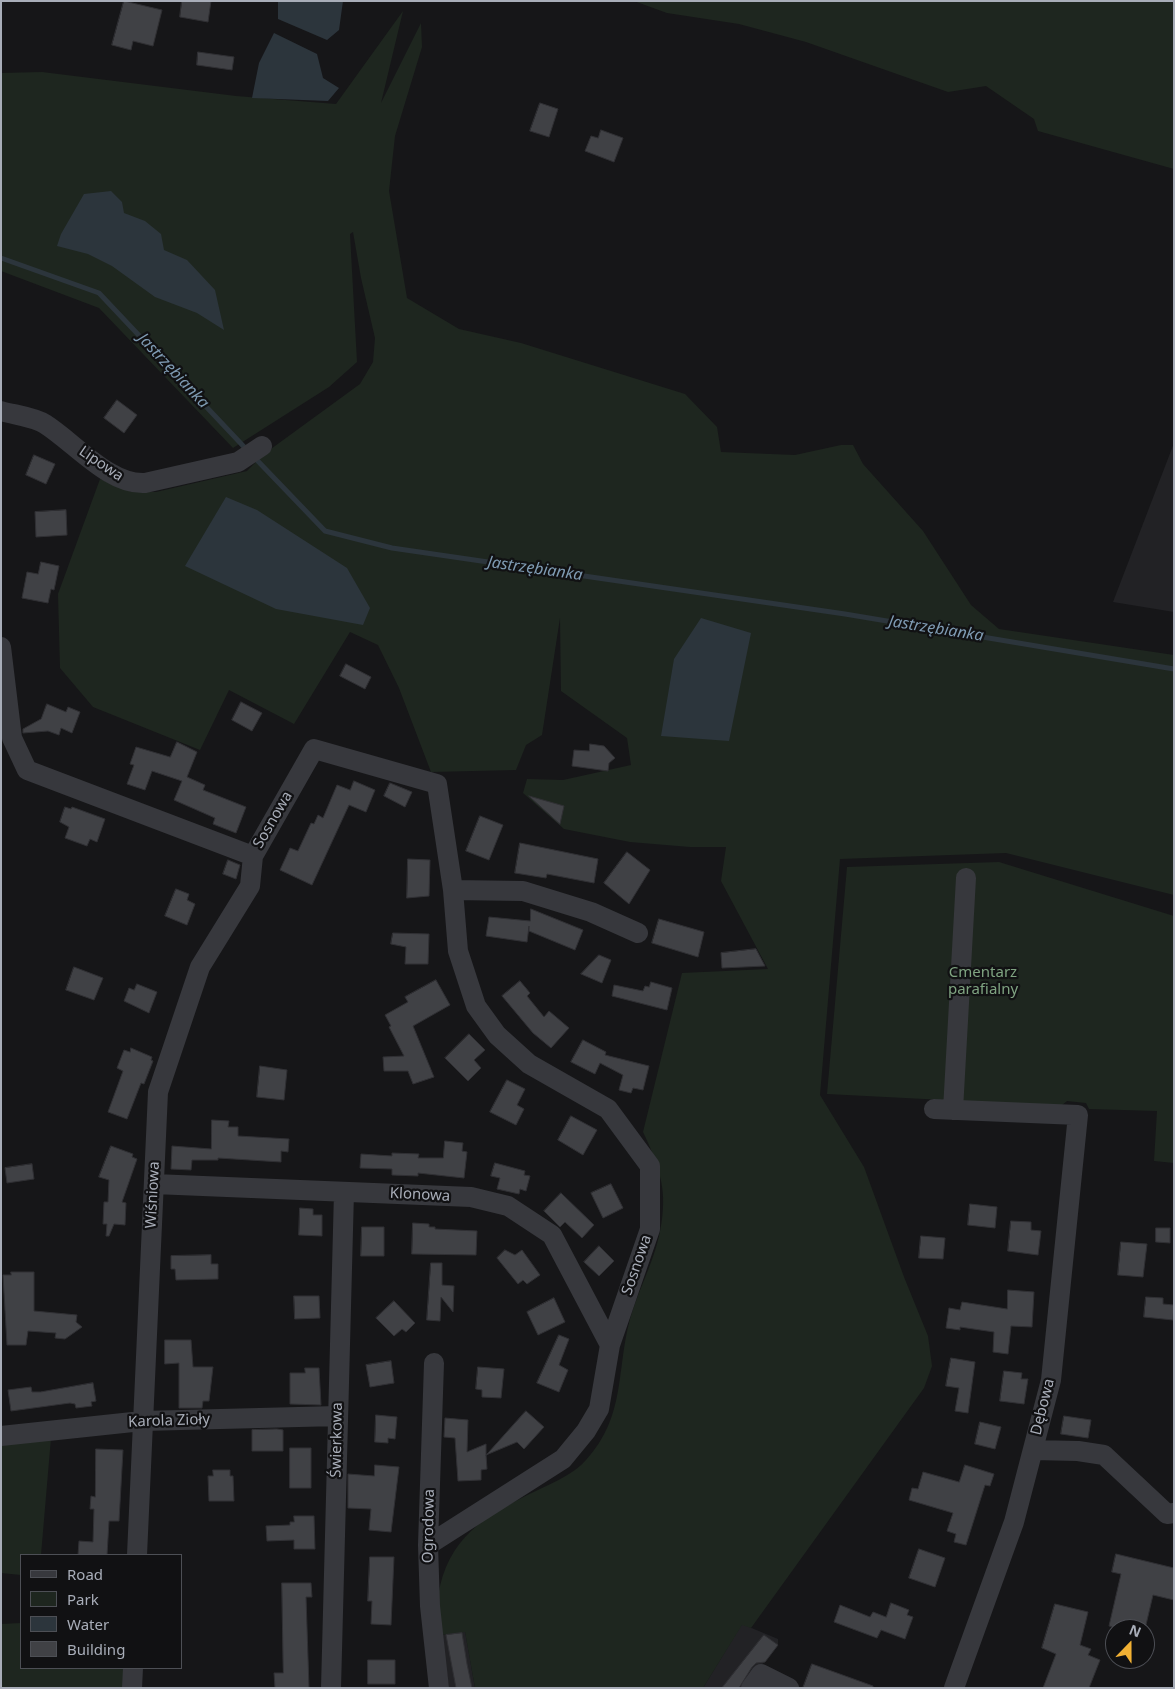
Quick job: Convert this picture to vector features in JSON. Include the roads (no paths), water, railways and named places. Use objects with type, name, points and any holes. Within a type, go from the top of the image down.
[{"type":"street","name":"Lipowa","points":[[1,411],[44,423],[114,476],[132,484],[146,484],[238,462],[262,446]]},
{"type":"street","name":"Sosnowa","points":[[1,647],[7,741],[27,770],[253,856],[314,749],[437,784],[453,890],[458,951],[476,1006],[497,1035],[529,1064],[608,1109],[650,1166],[650,1229],[610,1345],[598,1409],[586,1431],[563,1459],[428,1545]]},
{"type":"street","name":"Wiśniowa","points":[[137,1554],[158,1092],[200,968],[250,886],[253,856]]},
{"type":"street","name":"Dębowa","points":[[954,1688],[1014,1522],[1051,1380],[1078,1116],[943,1109],[966,878]]},
{"type":"street","points":[[453,890],[523,891],[591,912],[638,932]]},
{"type":"street","name":"Klonowa","points":[[154,1184],[471,1198],[508,1206],[552,1235],[610,1345]]},
{"type":"street","name":"Świerkowa","points":[[331,1688],[344,1192]]},
{"type":"street","name":"Ogrodowa","points":[[434,1363],[428,1545],[430,1606],[439,1688]]},
{"type":"street","name":"Karola Zioły","points":[[1,1436],[142,1421],[338,1416]]},
{"type":"street","points":[[1033,1450],[1078,1451],[1104,1455],[1167,1514],[1174,1513]]},
{"type":"street","points":[[132,1688],[133,1669]]},
{"type":"street","points":[[751,1688],[761,1674],[789,1688]]},
{"type":"water","points":[[278,1],[343,1],[339,30],[327,40],[278,19]]},
{"type":"water","points":[[274,33],[317,54],[323,78],[339,88],[328,101],[252,98],[259,63]]},
{"type":"water","points":[[111,191],[122,202],[124,213],[145,221],[161,234],[164,250],[187,260],[215,290],[224,330],[197,313],[155,297],[112,266],[88,254],[57,246],[61,234],[84,194]]},
{"type":"water","points":[[226,497],[257,510],[347,568],[370,608],[363,625],[276,609],[185,566]]},
{"type":"water","points":[[701,618],[751,633],[729,741],[661,736],[674,659]]},
{"type":"waterway","name":"Jastrzębianka","points":[[1,258],[99,293],[247,450]]},
{"type":"waterway","name":"Jastrzębianka","points":[[253,456],[325,531],[392,548],[845,614],[1174,669]]},
{"type":"park label","name":"Cmentarz parafialny","points":[[983,982]]}]
